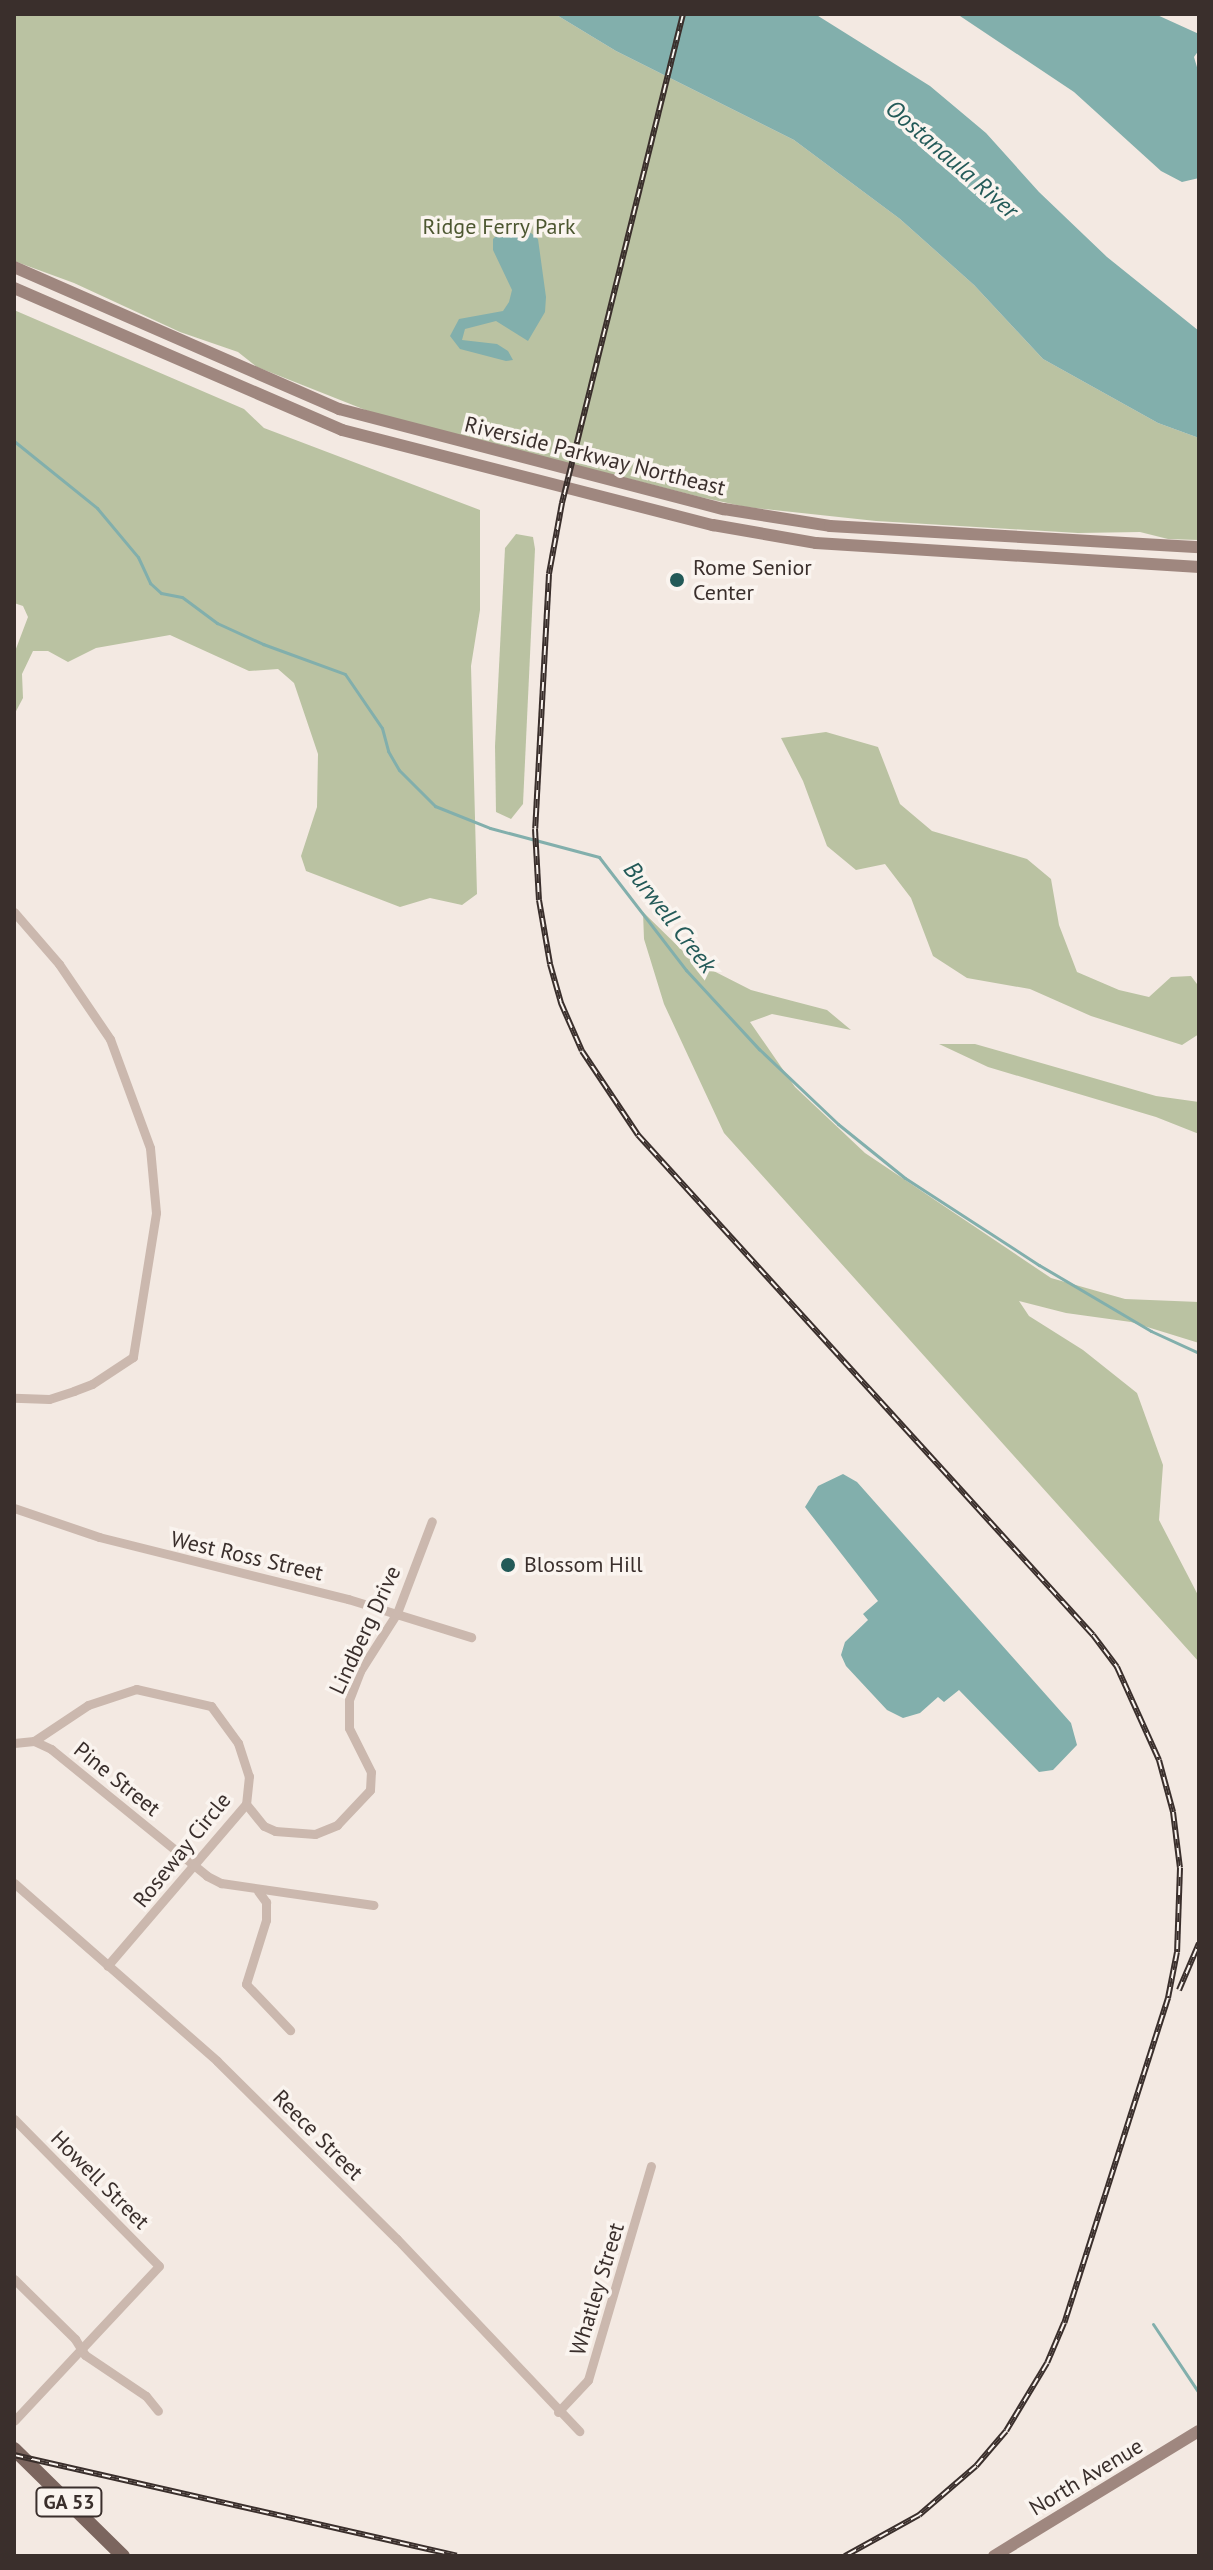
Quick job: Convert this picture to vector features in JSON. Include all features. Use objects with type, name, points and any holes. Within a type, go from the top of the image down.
[{"type":"main road","name":"Riverside Parkway Northeast","points":[[14,267],[339,409],[724,509],[830,526],[1199,547]]},
{"type":"main road","name":"Riverside Parkway Northeast","points":[[14,288],[342,430],[699,522],[826,544],[1199,567]]},
{"type":"main road","name":"North Avenue","points":[[994,2556],[1199,2431]]},
{"type":"main road","name":"GA 53","points":[[14,2449],[123,2556]]},
{"type":"street","points":[[14,912],[59,964],[110,1039],[150,1148],[156,1213],[133,1357],[92,1384],[74,1391],[49,1399],[14,1398]]},
{"type":"street","name":"West Ross Street","points":[[14,1508],[99,1537],[397,1613],[471,1637]]},
{"type":"street","name":"Lindberg Drive","points":[[246,1804],[264,1826],[275,1831],[315,1834],[337,1825],[366,1796],[371,1772],[349,1728],[349,1700],[360,1671],[397,1613],[432,1521]]},
{"type":"street","name":"Roseway Circle","points":[[34,1741],[88,1705],[136,1689],[211,1706],[238,1743],[249,1776],[246,1804],[107,1966]]},
{"type":"street","points":[[14,1743],[34,1741]]},
{"type":"street","name":"Pine Street","points":[[34,1741],[51,1749],[195,1866],[221,1883],[258,1891],[373,1905]]},
{"type":"street","name":"Reece Street","points":[[14,1883],[217,2061],[397,2239],[579,2431]]},
{"type":"street","points":[[258,1891],[266,1902],[266,1920],[246,1984],[290,2030]]},
{"type":"street","name":"Howell Street","points":[[14,2119],[159,2266],[80,2348]]},
{"type":"street","name":"Whatley Street","points":[[558,2412],[588,2380],[651,2166]]},
{"type":"street","points":[[14,2279],[75,2339],[80,2348],[146,2396],[158,2411]]},
{"type":"street","points":[[14,2421],[80,2348]]},
{"type":"green space","name":"Ridge Ferry Park","points":[[14,14],[555,14],[616,51],[794,140],[900,219],[974,285],[1043,359],[1158,423],[1199,438],[1199,540],[1168,539],[1140,532],[1078,533],[876,521],[746,507],[700,497],[373,413],[257,367],[238,352],[180,332],[74,283],[14,261]]},
{"type":"green space","points":[[14,310],[244,409],[264,428],[480,510],[480,610],[471,666],[477,894],[462,905],[430,898],[400,907],[306,871],[301,856],[317,807],[318,754],[294,683],[278,669],[249,671],[170,635],[96,648],[68,662],[48,651],[33,651],[22,674],[23,698],[14,715],[14,654],[28,617],[23,606],[14,603]]},
{"type":"green space","points":[[516,534],[533,537],[535,549],[523,804],[511,819],[496,812],[495,746],[505,548]]},
{"type":"green space","points":[[826,732],[878,747],[900,804],[932,831],[1027,859],[1051,879],[1059,925],[1077,972],[1119,990],[1149,997],[1171,977],[1191,976],[1197,984],[1199,1034],[1182,1045],[1091,1016],[1030,989],[967,978],[933,956],[911,898],[885,864],[856,870],[827,846],[803,781],[781,738]]},
{"type":"green space","points":[[643,912],[692,960],[751,990],[827,1010],[851,1030],[772,1014],[750,1022],[795,1087],[865,1153],[1051,1278],[1125,1299],[1199,1302],[1199,1343],[1131,1322],[1066,1313],[1019,1301],[1029,1316],[1083,1350],[1137,1393],[1163,1465],[1159,1520],[1199,1597],[1199,1662],[724,1133],[664,1004],[644,939]]},
{"type":"green space","points":[[939,1044],[975,1044],[1156,1096],[1199,1102],[1199,1134],[1156,1117],[988,1067]]},
{"type":"water","name":"Oostanaula River","points":[[555,14],[815,14],[930,86],[986,133],[1039,192],[1107,257],[1199,331],[1199,438],[1158,423],[1043,359],[974,285],[900,219],[794,140],[616,51]]},
{"type":"water","points":[[957,14],[1155,14],[1199,34],[1199,50],[1194,57],[1199,74],[1199,178],[1182,182],[1161,171],[1074,92]]},
{"type":"water","points":[[499,233],[517,236],[531,233],[538,239],[546,297],[545,312],[528,341],[496,321],[465,329],[462,340],[497,344],[508,351],[513,360],[506,361],[460,349],[450,336],[459,319],[503,311],[509,302],[512,290],[493,250],[493,239]]},
{"type":"water","points":[[843,1474],[857,1482],[1071,1723],[1077,1745],[1053,1770],[1039,1772],[959,1690],[944,1702],[938,1697],[920,1713],[903,1718],[887,1710],[846,1666],[841,1655],[845,1642],[868,1620],[863,1614],[878,1601],[805,1507],[818,1486]]},
{"type":"waterway","name":"Burwell Creek","points":[[14,441],[97,508],[138,557],[150,583],[161,593],[182,597],[217,623],[263,644],[345,674],[382,728],[388,751],[399,770],[435,806],[490,828],[599,857],[686,970],[759,1049],[838,1124],[905,1178],[1039,1265],[1151,1331],[1199,1353]]},
{"type":"waterway","points":[[1153,2324],[1199,2393]]},
{"type":"railway","points":[[683,14],[562,503],[549,574],[535,829],[539,900],[550,964],[561,1003],[582,1051],[638,1135],[1093,1635],[1117,1667],[1159,1760],[1173,1812],[1180,1868],[1177,1952],[1168,1998],[1064,2323],[1047,2363],[1006,2431],[976,2466],[919,2515],[845,2556]]},
{"type":"railway","points":[[1179,1990],[1199,1943]]},
{"type":"railway","points":[[14,2455],[457,2556]]},
{"type":"place","name":"Rome Senior Center","points":[[677,580]]},
{"type":"place","name":"Blossom Hill","points":[[508,1565]]}]
